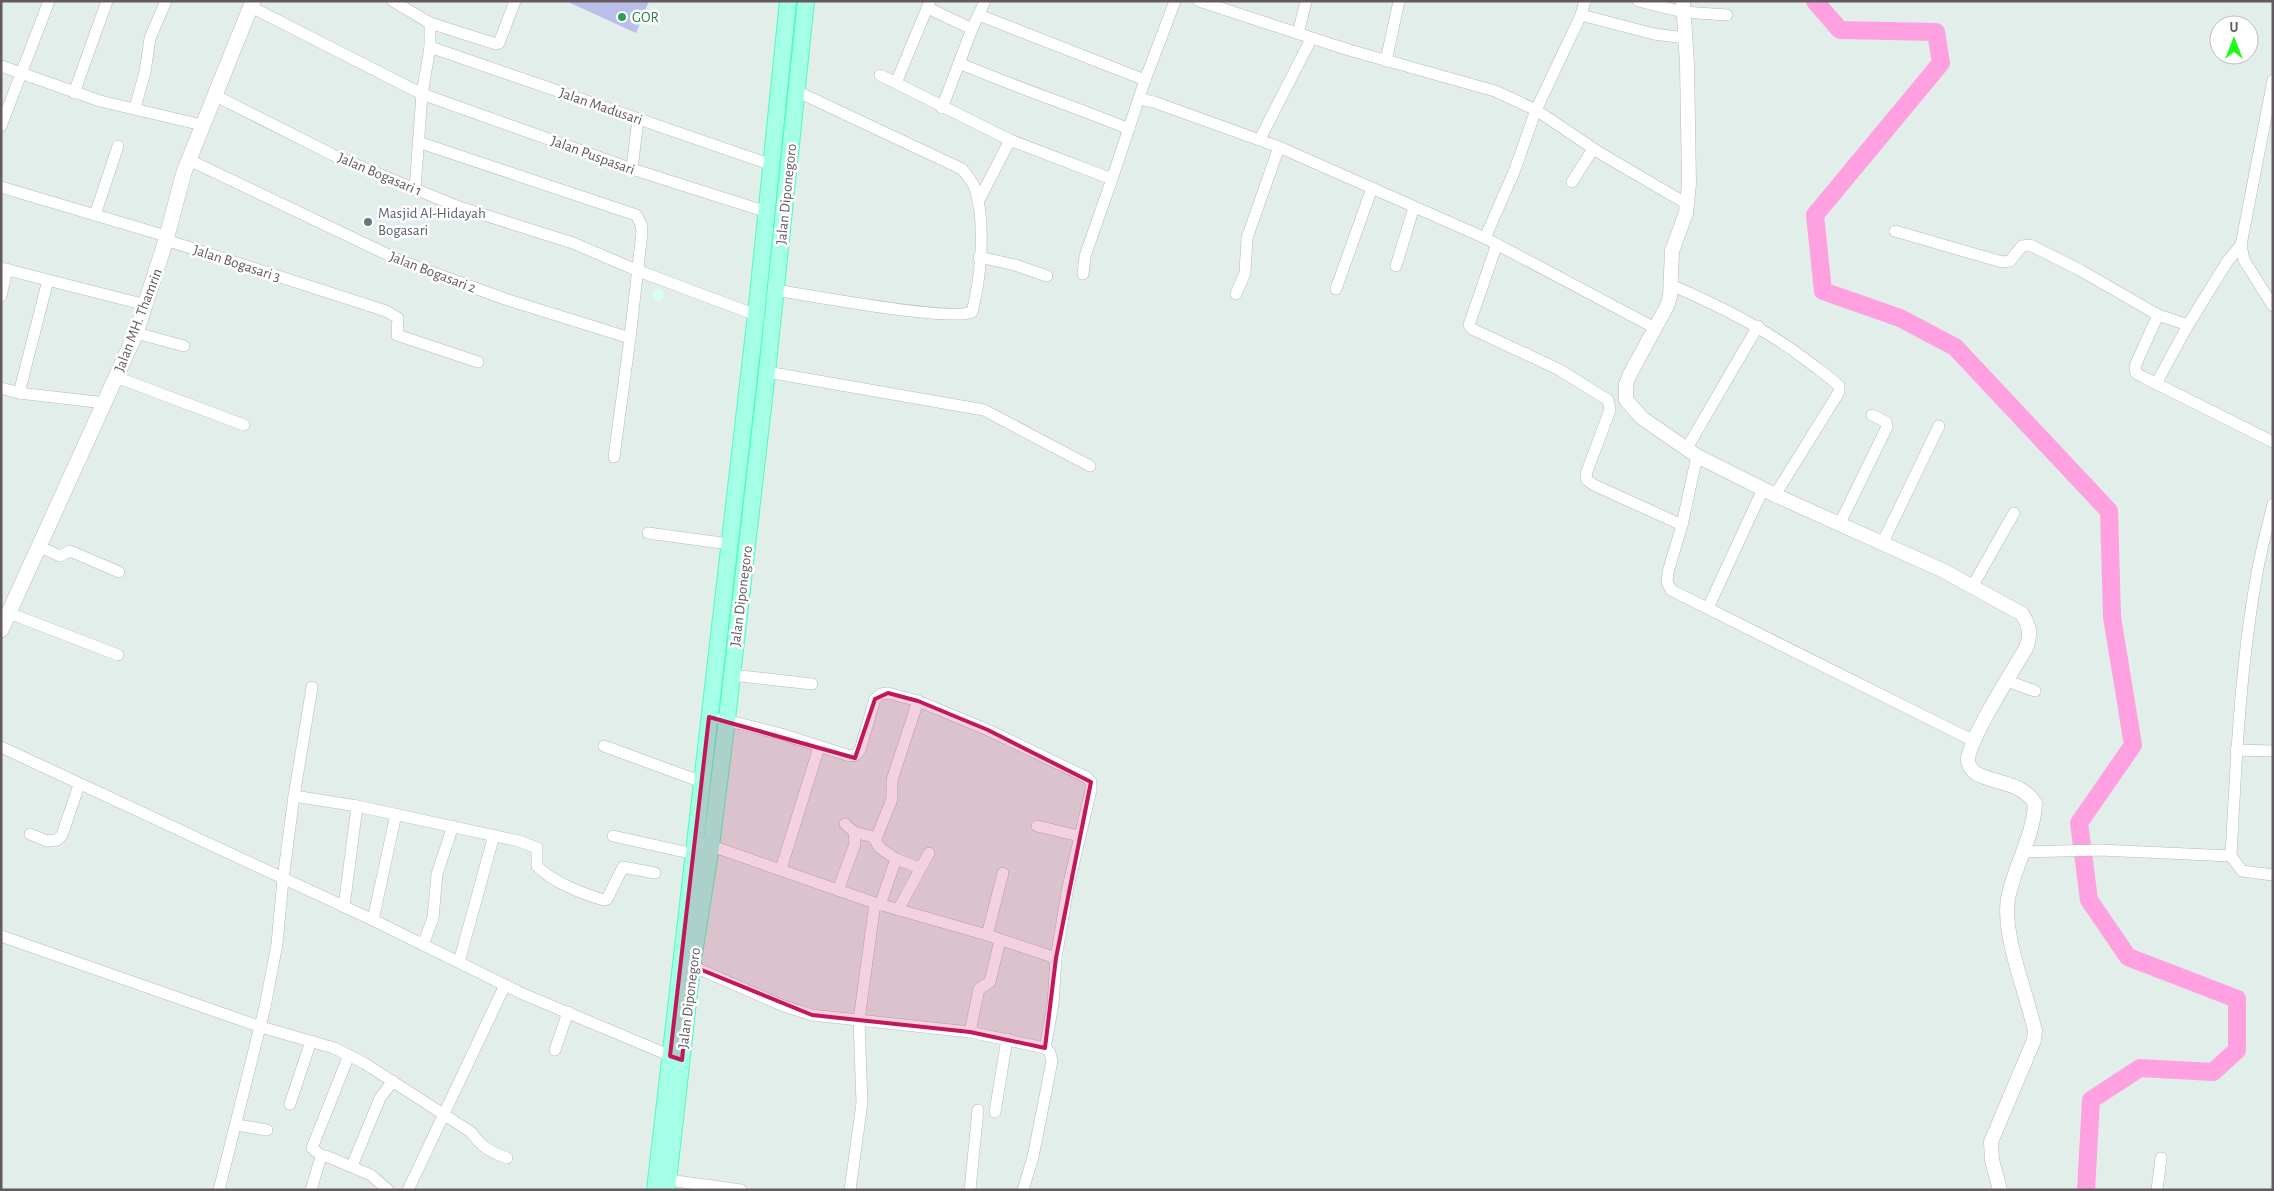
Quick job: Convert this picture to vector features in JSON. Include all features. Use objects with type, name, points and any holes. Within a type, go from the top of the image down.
[{"type":"main road","name":"Jalan Diponegoro","points":[[662,1184],[676,1058],[694,847],[756,315],[788,1]]},
{"type":"main road","name":"Jalan Diponegoro","points":[[676,1058],[711,846],[727,720],[767,372],[806,1]]},
{"type":"main road","name":"Jalan MH. Thamrin","points":[[1,630],[136,333],[189,160],[252,4]]},
{"type":"street","points":[[1,126],[49,1]]},
{"type":"street","points":[[74,92],[107,1]]},
{"type":"street","points":[[135,108],[145,72],[150,38],[166,1]]},
{"type":"street","points":[[392,1],[430,23],[498,44],[515,1]]},
{"type":"street","points":[[942,108],[972,28],[985,1]]},
{"type":"street","points":[[1083,274],[1085,256],[1145,80],[1175,1]]},
{"type":"street","points":[[1199,1],[1386,61],[1495,91],[1536,110],[1593,149],[1687,204]]},
{"type":"street","points":[[1298,34],[1306,1]]},
{"type":"street","points":[[1386,61],[1399,1]]},
{"type":"street","points":[[1485,238],[1514,172],[1536,110],[1581,15],[1585,1]]},
{"type":"street","points":[[1638,1],[1683,6],[1727,15]]},
{"type":"street","name":"Jalan Puspasari","points":[[252,4],[422,94],[632,169],[766,212]]},
{"type":"street","points":[[896,83],[929,5],[972,28]]},
{"type":"street","points":[[1683,6],[1689,175],[1687,204],[1683,224],[1672,251],[1671,285],[1667,306],[1626,384],[1626,400],[1642,418],[1692,452],[1769,492],[1883,542],[1972,587],[2022,614],[2027,622],[2029,638],[1974,741],[1968,759],[1972,771],[1980,776],[2022,789],[2035,803],[2007,907],[2018,972],[2035,1031],[2032,1049],[1992,1142],[1992,1160],[2000,1190]]},
{"type":"street","points":[[979,15],[1145,80]]},
{"type":"street","points":[[1581,15],[1654,34],[1685,38]]},
{"type":"street","points":[[415,189],[422,94],[430,46],[430,23]]},
{"type":"street","points":[[1260,139],[1312,38]]},
{"type":"street","name":"Jalan Madusari","points":[[430,46],[772,165]]},
{"type":"street","points":[[959,63],[1030,93],[1072,105],[1129,129]]},
{"type":"street","points":[[1,66],[74,92],[202,125]]},
{"type":"street","points":[[880,74],[942,108],[1010,140],[1112,179]]},
{"type":"street","points":[[2273,80],[2241,245],[2247,266],[2273,306]]},
{"type":"street","points":[[775,290],[922,312],[964,316],[972,312],[979,257],[981,236],[978,202],[970,179],[962,169],[796,90]]},
{"type":"street","name":"Jalan Bogasari 1","points":[[214,95],[333,155],[459,207],[573,243],[636,270],[756,315]]},
{"type":"street","points":[[1140,99],[1154,102],[1260,139],[1485,238],[1655,328]]},
{"type":"street","points":[[632,169],[638,119]]},
{"type":"street","points":[[978,202],[1010,140]]},
{"type":"street","points":[[418,142],[636,215],[641,224],[642,232],[614,457]]},
{"type":"street","points":[[95,216],[118,146]]},
{"type":"street","points":[[1236,294],[1246,273],[1247,238],[1279,147]]},
{"type":"street","points":[[1572,182],[1593,149]]},
{"type":"street","name":"Jalan Bogasari 2","points":[[189,160],[402,261],[505,299],[630,338]]},
{"type":"street","name":"Jalan Bogasari 3","points":[[1,187],[166,238],[394,314],[398,318],[397,335],[478,362]]},
{"type":"street","points":[[1336,289],[1372,188]]},
{"type":"street","points":[[1396,266],[1414,207]]},
{"type":"street","points":[[1896,231],[2002,262],[2010,262],[2022,246],[2030,244],[2158,314],[2188,325]]},
{"type":"street","points":[[1497,244],[1469,325],[1472,329],[1558,369],[1602,394],[1611,404]]},
{"type":"street","points":[[2156,384],[2188,325],[2227,262],[2241,245]]},
{"type":"street","points":[[979,257],[1014,265],[1047,276]]},
{"type":"street","points":[[1,296],[4,269],[146,305]]},
{"type":"street","points":[[19,393],[48,280]]},
{"type":"street","points":[[1671,285],[1722,307],[1758,326],[1794,350],[1840,388],[1769,492],[1708,608]]},
{"type":"street","points":[[2158,314],[2135,366],[2136,373],[2273,442]]},
{"type":"street","points":[[1758,326],[1692,452],[1682,525],[1667,582],[1671,590],[1974,741]]},
{"type":"street","points":[[136,333],[184,346]]},
{"type":"street","points":[[767,372],[984,410],[1090,466]]},
{"type":"street","points":[[116,377],[244,425]]},
{"type":"street","points":[[1,388],[19,393],[104,403]]},
{"type":"street","points":[[1611,404],[1626,400]]},
{"type":"street","points":[[1611,404],[1586,474],[1587,480],[1594,485],[1682,525]]},
{"type":"street","points":[[1840,523],[1887,427],[1886,422],[1872,415]]},
{"type":"street","points":[[1883,542],[1939,426]]},
{"type":"street","points":[[2273,504],[2256,577],[2245,656],[2236,750],[2232,856],[2242,871],[2273,875]]},
{"type":"street","points":[[1972,587],[2014,513]]},
{"type":"street","points":[[648,533],[729,544]]},
{"type":"street","points":[[40,547],[60,556],[70,551],[119,572]]},
{"type":"street","points":[[8,613],[118,655]]},
{"type":"street","points":[[732,676],[812,684]]},
{"type":"street","points":[[2007,681],[2035,690]]},
{"type":"street","points":[[219,1190],[261,1027],[277,944],[294,796],[312,687]]},
{"type":"street","points":[[709,717],[727,720],[850,756],[856,755],[860,750],[875,699],[881,694],[888,693],[918,700],[988,730],[1086,777],[1091,782],[1091,790],[1079,836],[1056,958],[1053,1004],[1045,1048]]},
{"type":"street","points":[[876,839],[892,800],[892,780],[918,700]]},
{"type":"street","points":[[604,746],[702,782]]},
{"type":"street","points":[[1,747],[79,785],[374,920],[505,985],[676,1058]]},
{"type":"street","points":[[781,869],[819,747]]},
{"type":"street","points":[[2236,750],[2273,751]]},
{"type":"street","points":[[30,834],[47,841],[57,840],[62,835],[79,785]]},
{"type":"street","points":[[294,796],[357,806],[453,826],[536,847],[538,867],[569,886],[601,899],[607,898],[623,867],[655,873]]},
{"type":"street","points":[[344,906],[357,806]]},
{"type":"street","points":[[374,920],[396,814]]},
{"type":"street","points":[[424,944],[433,918],[437,874],[453,826]]},
{"type":"street","points":[[1037,826],[1079,836]]},
{"type":"street","points":[[838,890],[855,844],[849,828],[876,839],[880,848],[896,859],[920,868]]},
{"type":"street","points":[[458,962],[494,836]]},
{"type":"street","points":[[613,836],[694,847],[711,846],[877,904],[987,935],[1056,958]]},
{"type":"street","points":[[2023,852],[2100,850],[2232,856]]},
{"type":"street","points":[[898,910],[929,853]]},
{"type":"street","points":[[850,1190],[862,1103],[859,1020],[877,904],[896,859]]},
{"type":"street","points":[[987,935],[1003,873]]},
{"type":"street","points":[[1,936],[261,1027],[311,1041],[349,1055],[471,1132],[479,1144],[488,1151],[507,1158]]},
{"type":"street","points":[[970,1032],[979,989],[990,982],[1000,940]]},
{"type":"street","points":[[692,966],[784,1006],[812,1014],[970,1032],[1045,1048],[1050,1053],[1052,1061],[1033,1157],[1023,1190]]},
{"type":"street","points":[[413,1188],[444,1114],[505,985]]},
{"type":"street","points":[[555,1050],[568,1012]]},
{"type":"street","points":[[995,1112],[1007,1039]]},
{"type":"street","points":[[290,1104],[311,1041]]},
{"type":"street","points":[[312,1148],[349,1055]]},
{"type":"street","points":[[352,1166],[380,1098],[392,1081]]},
{"type":"street","points":[[970,1190],[978,1110]]},
{"type":"street","points":[[237,1125],[267,1130]]},
{"type":"street","points":[[301,1142],[322,1156],[352,1166],[371,1175],[388,1190]]},
{"type":"street","points":[[310,1190],[322,1156]]},
{"type":"street","points":[[2157,1190],[2161,1158]]},
{"type":"street","points":[[662,1184],[741,1190]]},
{"type":"highlighted area","points":[[888,693],[918,701],[988,730],[1091,782],[1056,958],[1045,1048],[970,1032],[812,1015],[692,966],[682,1060],[670,1056],[709,717],[855,758],[875,699]]},
{"type":"shaded area","name":"GOR","points":[[566,1],[649,1],[636,33]]},
{"type":"shaded area","points":[[658,289],[664,295],[658,301],[652,295]]},
{"type":"waterway","points":[[1815,1],[1840,30],[1936,32],[1941,63],[1815,215],[1823,291],[1900,318],[1955,347],[2109,511],[2112,617],[2133,745],[2079,823],[2089,900],[2128,957],[2237,999],[2237,1050],[2213,1072],[2140,1068],[2091,1100],[2086,1190]]},
{"type":"place","name":"GOR","points":[[622,17]]},
{"type":"place","name":"Masjid Al-Hidayah Bogasari","points":[[368,222]]}]
